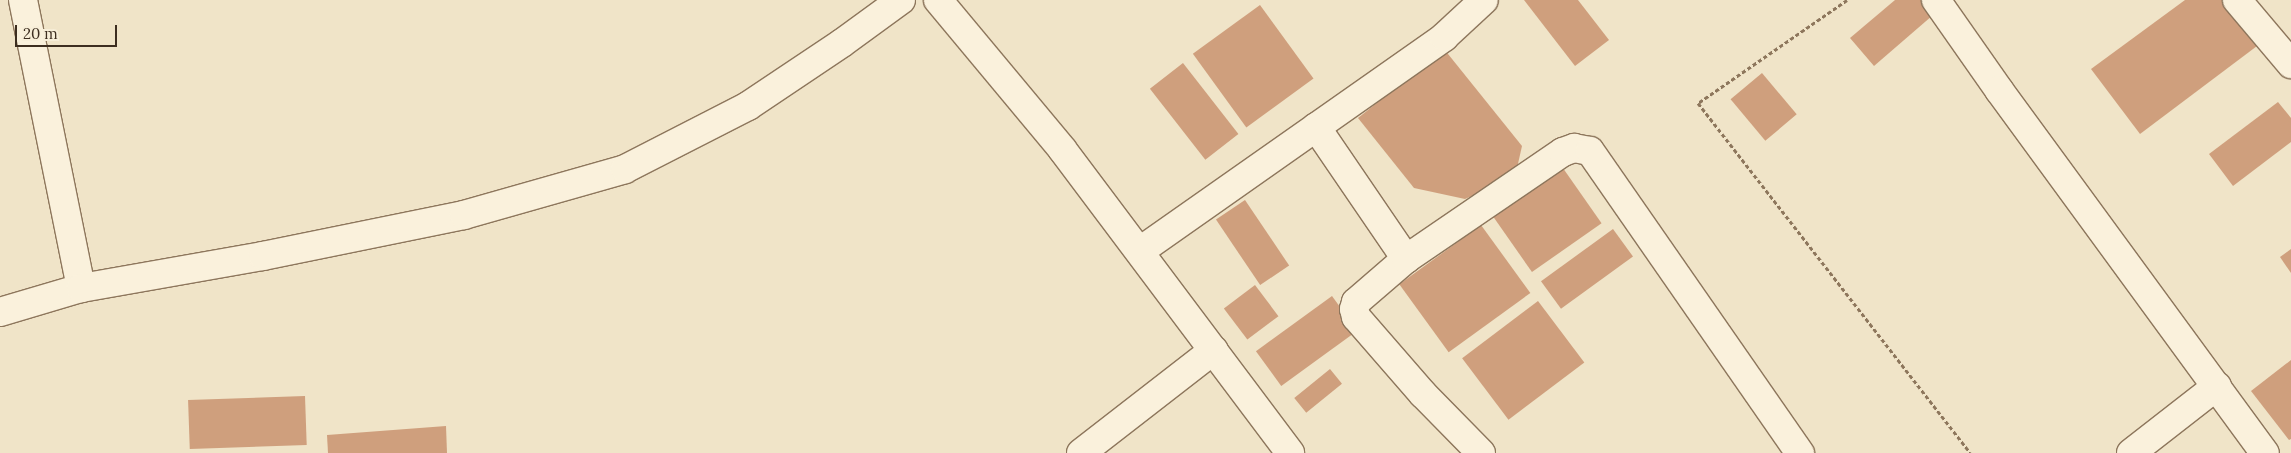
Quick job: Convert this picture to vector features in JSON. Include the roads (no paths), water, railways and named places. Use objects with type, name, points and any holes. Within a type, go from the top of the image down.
[{"type":"street","points":[[23,0],[81,288]]},
{"type":"street","points":[[0,312],[81,288],[263,256],[464,215],[624,169],[748,106],[901,0]]},
{"type":"street","points":[[938,0],[1062,149],[1290,453]]},
{"type":"street","points":[[1140,251],[1444,37],[1484,0]]},
{"type":"street","points":[[1936,0],[1999,90],[2218,386],[2265,453]]},
{"type":"street","points":[[2237,0],[2291,64]]},
{"type":"street","points":[[1316,126],[1406,259]]},
{"type":"street","points":[[1481,453],[1423,394],[1356,317],[1354,310],[1361,296],[1406,259],[1563,152],[1574,148],[1590,151],[1800,453]]},
{"type":"street","points":[[1095,449],[1214,350]]},
{"type":"street","points":[[2131,453],[2218,386]]}]
